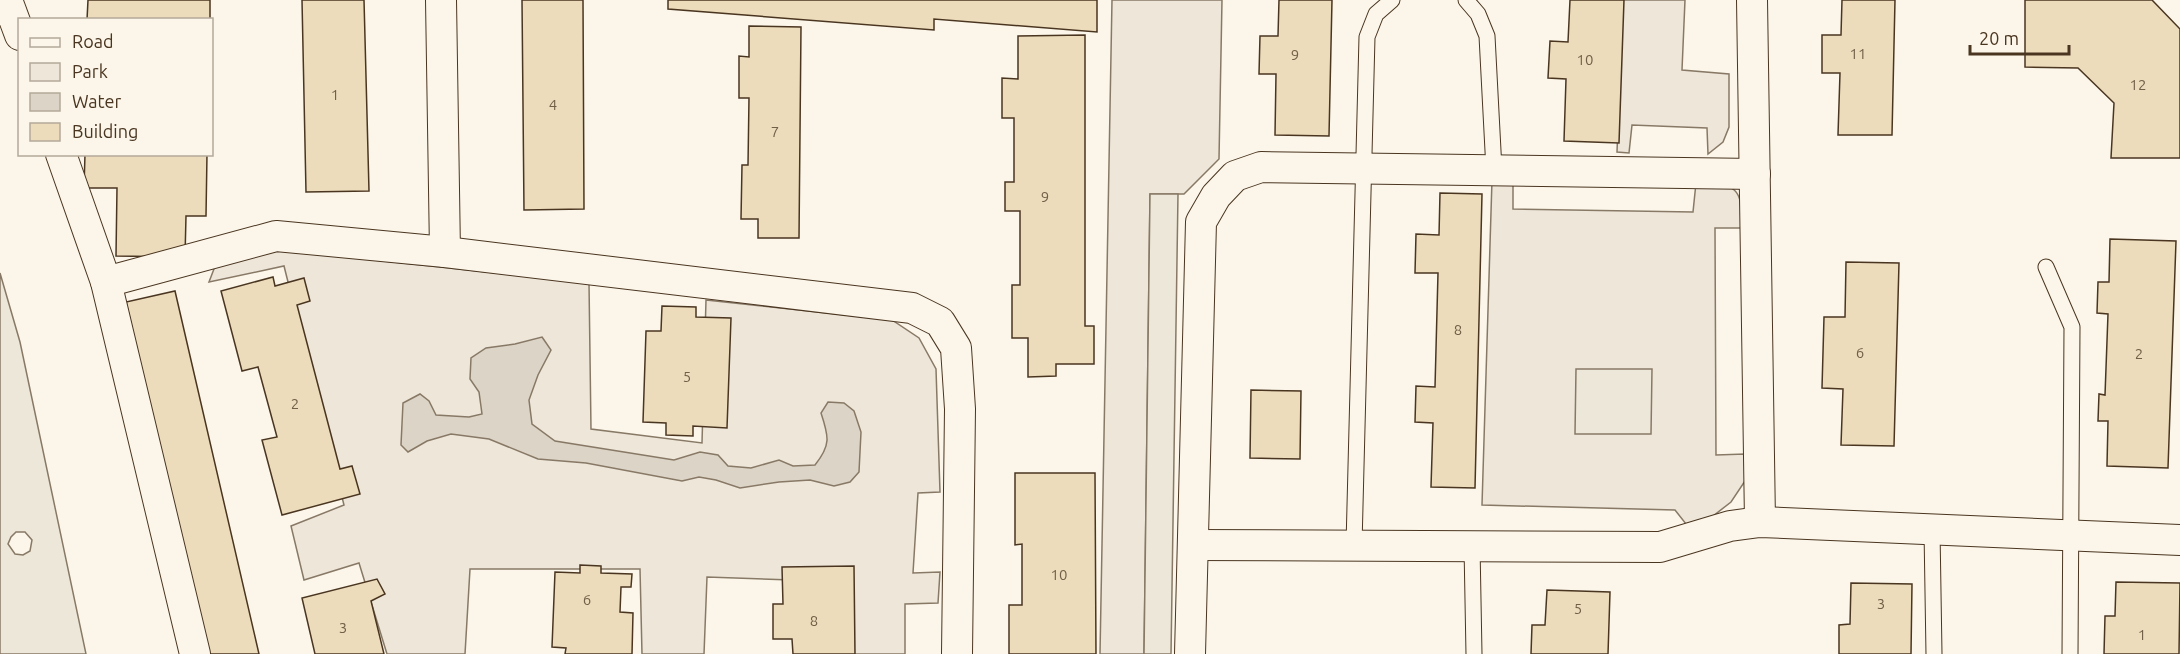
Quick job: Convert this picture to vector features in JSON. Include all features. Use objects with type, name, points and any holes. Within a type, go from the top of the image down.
[{"type":"street","points":[[7,0],[18,30]]},
{"type":"street","points":[[441,0],[445,252]]},
{"type":"street","points":[[1752,0],[1760,522]]},
{"type":"street","points":[[62,156],[106,282],[195,654]]},
{"type":"street","points":[[1190,654],[1201,222],[1216,196],[1235,176],[1261,167],[1755,174]]},
{"type":"street","points":[[106,282],[276,236],[445,252],[912,308],[940,322],[956,348],[960,409],[957,654]]},
{"type":"street","points":[[1193,545],[1660,547],[1730,525],[1760,522],[2180,540]]},
{"type":"lane","points":[[1354,545],[1366,37],[1377,14],[1392,0]]},
{"type":"lane","points":[[1466,0],[1478,14],[1487,36],[1494,170]]},
{"type":"lane","points":[[2046,267],[2072,327],[2070,654]]},
{"type":"lane","points":[[1932,530],[1934,654]]},
{"type":"lane","points":[[1472,546],[1474,654]]},
{"type":"green space","points":[[1112,0],[1222,0],[1219,159],[1184,194],[1150,194],[1144,654],[1100,654]]},
{"type":"green space","points":[[1623,0],[1685,0],[1682,70],[1729,74],[1729,127],[1723,142],[1708,154],[1707,128],[1632,125],[1629,153],[1617,152]]},
{"type":"green space","points":[[1492,180],[1513,181],[1513,209],[1693,212],[1696,183],[1729,187],[1738,195],[1741,203],[1742,228],[1715,228],[1716,455],[1745,454],[1745,481],[1731,502],[1713,516],[1686,524],[1675,510],[1482,505]]},
{"type":"green space","points":[[262,248],[589,283],[591,429],[702,443],[706,300],[892,320],[919,338],[936,369],[940,492],[918,493],[913,573],[940,572],[938,603],[905,604],[905,654],[846,654],[849,582],[707,577],[704,654],[642,654],[640,569],[470,569],[465,654],[387,654],[359,563],[304,580],[291,526],[344,505],[284,266],[209,282],[217,261]]},
{"type":"shaded area","points":[[1150,194],[1178,194],[1171,654],[1144,654]]},
{"type":"shaded area","points":[[0,273],[20,342],[86,654],[0,654]],"holes":[[[16,532],[25,532],[32,540],[30,551],[23,555],[15,554],[8,544],[11,537]]]},
{"type":"shaded area","points":[[1576,369],[1652,369],[1651,434],[1575,434]]},
{"type":"water","points":[[542,337],[551,350],[538,375],[529,400],[532,424],[555,441],[674,460],[700,452],[718,455],[728,466],[751,468],[779,460],[793,466],[815,465],[824,452],[827,440],[821,413],[828,402],[844,403],[854,411],[861,432],[859,472],[850,482],[834,486],[810,480],[740,488],[699,477],[682,481],[586,463],[538,459],[489,439],[451,434],[427,441],[408,452],[401,445],[403,403],[420,394],[429,401],[436,415],[469,417],[482,414],[479,392],[470,379],[471,358],[486,348]]},
{"type":"building","points":[[88,0],[210,0],[210,18],[87,18]]},
{"type":"building","points":[[302,0],[364,0],[369,191],[306,192]]},
{"type":"building","points":[[522,0],[583,0],[584,209],[524,210]]},
{"type":"building","points":[[668,0],[1097,0],[1097,32],[934,19],[934,30],[668,9]]},
{"type":"building","points":[[1279,0],[1332,0],[1329,136],[1275,135],[1276,74],[1259,74],[1260,36],[1278,36]]},
{"type":"building","points":[[1570,0],[1624,0],[1619,143],[1564,141],[1566,79],[1548,78],[1550,41],[1568,42]]},
{"type":"building","points":[[1842,0],[1895,0],[1892,135],[1838,135],[1840,73],[1822,73],[1822,35],[1841,35]]},
{"type":"building","points":[[2025,0],[2152,0],[2180,29],[2180,158],[2111,158],[2114,103],[2078,68],[2025,67]]},
{"type":"building","points":[[749,26],[801,27],[799,238],[758,238],[758,219],[741,219],[742,165],[748,165],[749,98],[739,98],[739,56],[749,57]]},
{"type":"building","points":[[1085,35],[1085,326],[1094,326],[1094,364],[1056,364],[1056,376],[1028,377],[1028,338],[1012,338],[1012,285],[1020,285],[1020,211],[1005,211],[1005,182],[1014,182],[1014,118],[1002,118],[1002,78],[1018,79],[1018,36]]},
{"type":"building","points":[[85,156],[207,156],[206,216],[186,216],[185,257],[116,256],[117,188],[84,188]]},
{"type":"building","points":[[1440,193],[1482,194],[1475,488],[1431,487],[1433,423],[1415,422],[1416,386],[1435,387],[1438,273],[1415,273],[1416,234],[1439,235]]},
{"type":"building","points":[[2110,239],[2176,241],[2168,468],[2107,466],[2108,421],[2098,421],[2099,394],[2105,395],[2108,314],[2097,313],[2098,282],[2109,282]]},
{"type":"building","points":[[1846,262],[1899,263],[1894,446],[1841,445],[1843,389],[1822,388],[1824,317],[1845,317]]},
{"type":"building","points":[[273,277],[275,286],[304,278],[310,301],[297,305],[340,469],[352,466],[360,494],[282,515],[262,440],[277,437],[258,367],[242,371],[221,291]]},
{"type":"building","points":[[175,291],[259,654],[207,654],[126,302]]},
{"type":"building","points":[[662,306],[696,307],[696,317],[731,318],[727,428],[693,426],[693,436],[666,435],[666,423],[643,422],[646,331],[661,331]]},
{"type":"building","points":[[1251,390],[1301,391],[1300,459],[1250,458]]},
{"type":"building","points":[[1015,473],[1095,473],[1096,654],[1009,654],[1009,605],[1022,605],[1022,544],[1015,545]]},
{"type":"building","points":[[580,565],[601,566],[601,573],[632,574],[631,587],[621,587],[620,612],[633,613],[632,654],[565,654],[566,648],[552,647],[555,572],[580,573]]},
{"type":"building","points":[[854,566],[855,654],[793,654],[792,639],[773,639],[773,604],[783,604],[782,567]]},
{"type":"building","points":[[377,579],[385,594],[371,601],[384,654],[315,654],[302,598]]},
{"type":"building","points":[[2116,582],[2180,583],[2179,654],[2104,654],[2105,616],[2115,616]]},
{"type":"building","points":[[1851,583],[1912,584],[1911,654],[1839,654],[1839,625],[1850,624]]},
{"type":"building","points":[[1547,590],[1610,592],[1608,654],[1531,654],[1532,625],[1545,625]]}]
